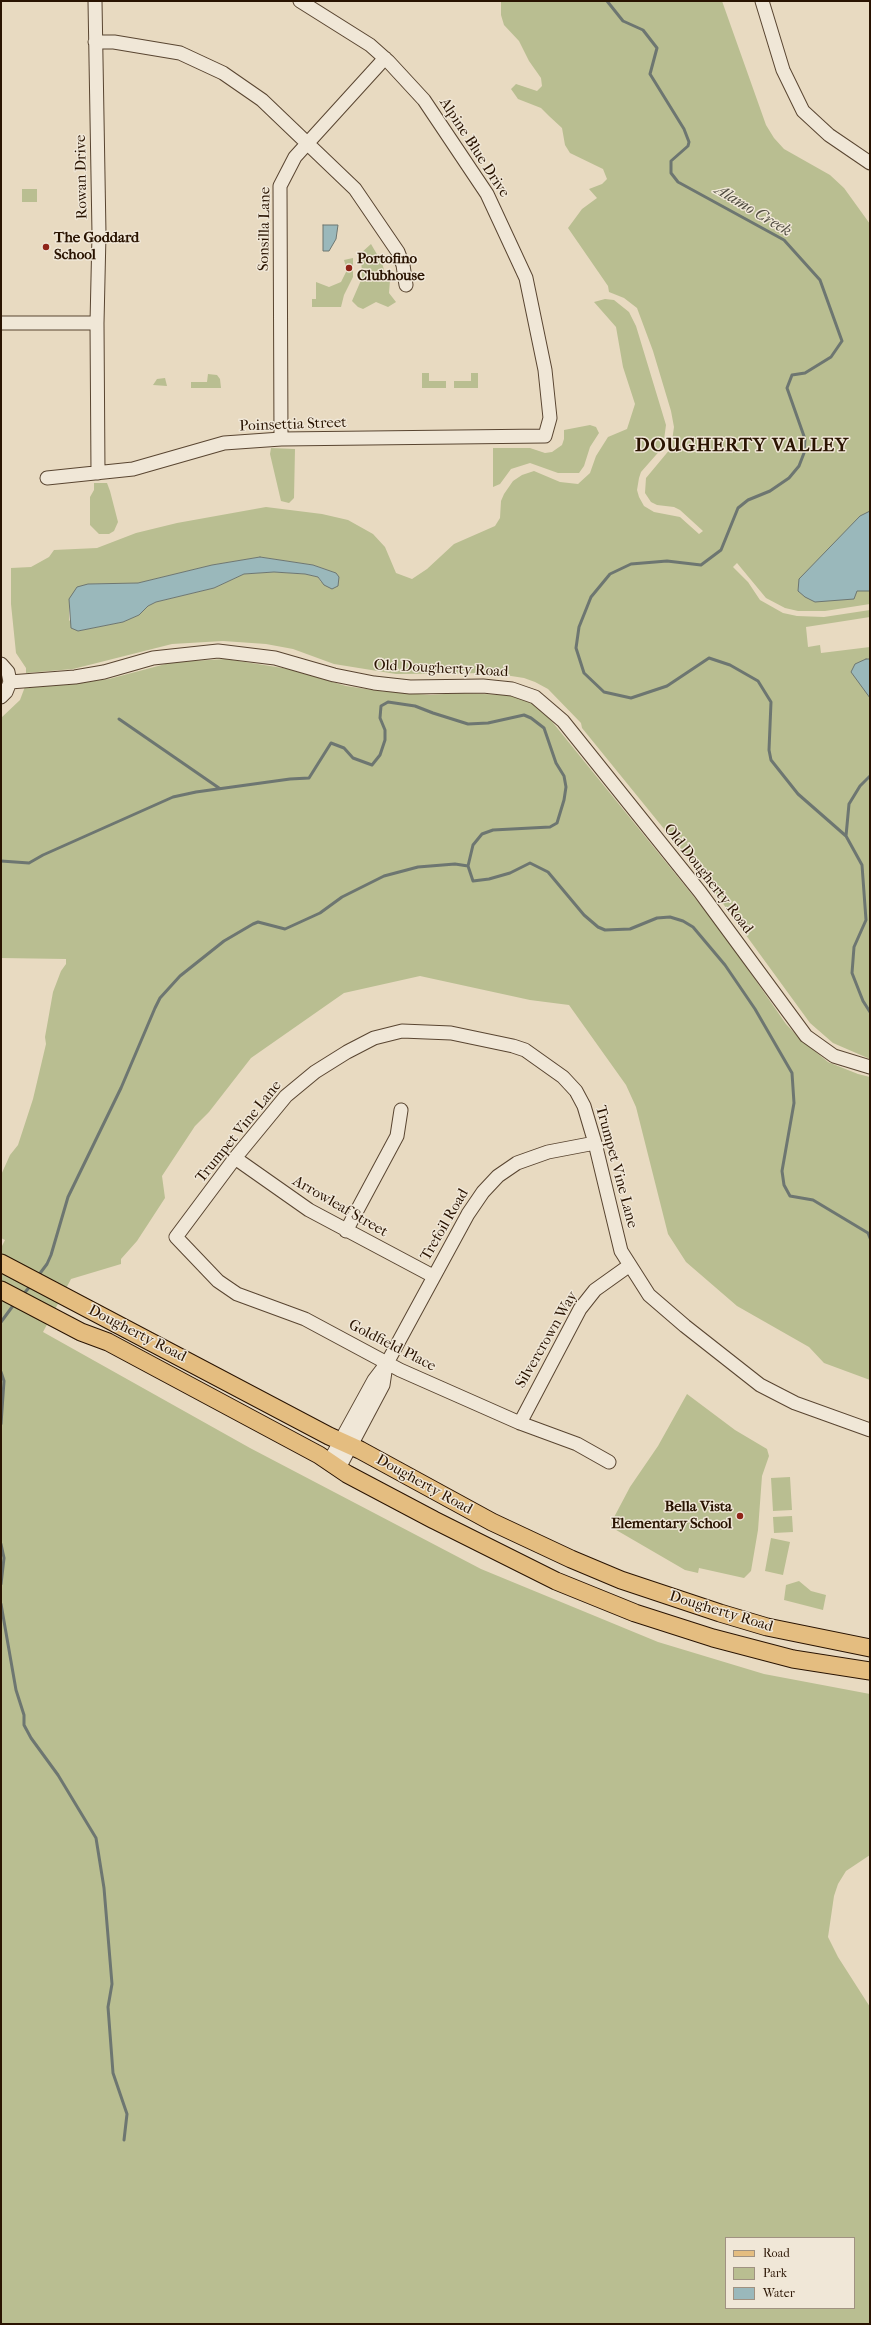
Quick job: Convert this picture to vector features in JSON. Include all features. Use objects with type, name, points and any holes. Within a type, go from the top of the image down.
[{"type":"main road","name":"Dougherty Road","points":[[1,1263],[346,1443],[492,1522],[621,1580],[673,1598],[768,1627],[870,1648]]},
{"type":"main road","name":"Dougherty Road","points":[[1,1290],[81,1332],[108,1342],[494,1552],[556,1581],[635,1613],[765,1652],[792,1659],[870,1671]]},
{"type":"street","name":"Rowan Drive","points":[[95,1],[99,234],[97,323],[98,473]]},
{"type":"street","name":"Alpine Blue Drive","points":[[300,1],[370,45],[385,58],[424,100],[487,194],[526,278],[545,370],[550,418],[545,436]]},
{"type":"street","points":[[762,1],[783,70],[802,111],[829,135],[870,163]]},
{"type":"street","points":[[95,42],[148,46],[180,53],[199,61],[242,84],[308,142],[355,189],[398,252],[403,265],[406,285]]},
{"type":"street","name":"Sonsilla Lane","points":[[281,439],[280,186],[295,157],[385,58]]},
{"type":"street","points":[[3,323],[97,323]]},
{"type":"street","name":"Poinsettia Street","points":[[47,478],[133,469],[224,443],[281,439],[545,436]]},
{"type":"street","name":"Old Dougherty Road","points":[[10,682],[75,677],[104,672],[153,658],[218,651],[275,658],[334,675],[374,683],[410,687],[483,686],[512,689],[535,697],[563,721],[733,934],[806,1036],[834,1056],[864,1066]]},
{"type":"street","points":[[1,664],[8,672],[10,682],[6,692],[1,697]]},
{"type":"street","name":"Trumpet Vine Lane","points":[[176,1237],[235,1158],[286,1096],[315,1072],[374,1038],[402,1031],[451,1033],[513,1046],[525,1050],[563,1077],[576,1091],[584,1106],[595,1143],[615,1231],[621,1250],[649,1294],[685,1326],[760,1385],[795,1403],[870,1430]]},
{"type":"street","points":[[346,1231],[397,1136],[401,1110]]},
{"type":"street","name":"Trefoil Road","points":[[334,1465],[346,1443],[384,1385],[386,1363],[474,1202],[498,1176],[517,1163],[548,1152],[595,1143]]},
{"type":"street","name":"Arrowleaf Street","points":[[235,1158],[284,1194],[346,1231],[433,1276]]},
{"type":"street","name":"Goldfield Place","points":[[176,1237],[218,1281],[237,1294],[305,1319],[386,1363],[520,1423],[577,1444],[609,1462]]},
{"type":"street","name":"Silvercrown Way","points":[[520,1423],[580,1308],[595,1290],[630,1265]]},
{"type":"green space","points":[[501,1],[722,1],[766,125],[774,138],[784,149],[830,175],[844,188],[870,224],[870,604],[825,611],[798,611],[785,608],[766,598],[737,563],[733,567],[748,582],[760,600],[783,613],[797,616],[824,617],[870,610],[870,617],[806,627],[808,647],[820,645],[821,653],[870,647],[870,1059],[833,1043],[810,1023],[708,883],[582,728],[581,723],[548,689],[535,682],[524,678],[492,673],[396,674],[334,664],[293,649],[266,644],[223,641],[172,644],[73,669],[26,673],[26,668],[16,653],[11,604],[11,568],[31,567],[49,557],[54,550],[97,548],[136,533],[177,523],[266,507],[322,514],[348,520],[373,534],[385,547],[396,573],[412,579],[427,569],[454,544],[495,526],[500,518],[501,501],[504,494],[513,481],[522,475],[534,471],[560,482],[578,484],[590,473],[596,456],[608,437],[627,429],[635,404],[623,367],[616,327],[594,302],[605,299],[614,300],[629,312],[636,326],[666,425],[663,447],[641,472],[637,490],[639,497],[644,506],[654,512],[680,517],[699,534],[703,531],[680,510],[674,507],[657,505],[651,502],[645,493],[646,478],[671,448],[674,427],[671,411],[653,351],[637,308],[624,298],[609,292],[608,286],[568,228],[582,209],[597,198],[589,189],[602,184],[607,179],[603,169],[570,153],[565,145],[562,128],[541,108],[518,99],[511,89],[516,84],[537,91],[542,86],[541,78],[529,61],[519,41],[504,25],[501,15]],"holes":[[[260,557],[313,565],[336,573],[321,582],[318,577],[305,574],[274,572],[244,574],[214,588],[156,602],[148,606],[139,615],[122,622],[78,631],[69,620],[69,599],[88,584],[138,583],[212,565]]]},
{"type":"green space","points":[[22,189],[37,189],[37,202],[22,202]]},
{"type":"green space","points":[[371,244],[382,263],[386,277],[390,280],[389,293],[396,302],[388,307],[376,302],[363,309],[358,307],[352,301],[362,278],[361,253]]},
{"type":"green space","points":[[353,258],[353,277],[344,295],[341,307],[312,307],[312,299],[316,299],[316,282],[329,287],[341,282],[347,270],[344,260]]},
{"type":"green space","points":[[422,373],[429,373],[429,381],[446,381],[446,388],[422,388]]},
{"type":"green space","points":[[471,373],[478,373],[478,388],[454,388],[454,381],[471,381]]},
{"type":"green space","points":[[208,374],[217,375],[220,379],[221,388],[191,388],[191,382],[207,382]]},
{"type":"green space","points":[[165,378],[167,386],[153,385],[157,379]]},
{"type":"green space","points":[[590,425],[596,427],[599,433],[590,447],[584,466],[579,473],[558,473],[530,463],[511,469],[500,484],[493,487],[493,448],[530,448],[545,453],[552,452],[562,445],[564,430]]},
{"type":"green space","points":[[271,448],[295,449],[294,498],[289,503],[281,501],[270,454]]},
{"type":"green space","points":[[94,483],[107,483],[110,491],[118,522],[114,531],[109,534],[99,534],[90,525],[90,497],[94,490]]},
{"type":"green space","points":[[226,659],[289,669],[346,686],[379,691],[431,695],[459,693],[506,695],[525,698],[541,708],[720,929],[786,1024],[800,1039],[828,1062],[858,1074],[870,1077],[870,1380],[824,1363],[809,1347],[737,1306],[686,1262],[668,1234],[636,1107],[626,1085],[569,1005],[530,1000],[420,976],[344,993],[251,1058],[209,1112],[195,1126],[162,1176],[165,1198],[137,1241],[121,1259],[121,1264],[71,1279],[43,1332],[250,1448],[481,1569],[658,1642],[764,1674],[870,1694],[870,1855],[846,1871],[838,1884],[834,1896],[828,1937],[838,1957],[870,2007],[870,2324],[1,2324],[1,1248],[5,1240],[1,1238],[1,1175],[10,1155],[18,1145],[33,1099],[46,1044],[45,1037],[53,992],[61,971],[66,964],[66,959],[1,958],[1,718],[20,700],[26,684],[78,683],[109,679],[173,662]]},
{"type":"green space","points":[[687,1394],[735,1430],[767,1449],[769,1456],[762,1476],[758,1530],[751,1571],[744,1578],[699,1568],[698,1573],[685,1570],[611,1527],[611,1523],[630,1487],[658,1446]]},
{"type":"green space","points":[[790,1477],[792,1510],[773,1511],[771,1478]]},
{"type":"green space","points":[[792,1516],[793,1532],[774,1533],[773,1517]]},
{"type":"green space","points":[[771,1538],[790,1542],[783,1575],[765,1571]]},
{"type":"green space","points":[[799,1581],[811,1591],[826,1595],[823,1610],[784,1600],[786,1585]]},
{"type":"water","points":[[323,225],[338,225],[336,239],[329,251],[323,251]]},
{"type":"water","points":[[870,511],[870,591],[857,591],[854,599],[815,602],[805,597],[798,591],[799,579],[860,516]]},
{"type":"water","points":[[260,557],[313,565],[336,573],[339,577],[338,586],[332,589],[324,585],[318,577],[305,574],[274,572],[244,574],[214,588],[156,602],[148,606],[139,615],[123,622],[78,631],[71,628],[69,599],[77,587],[88,584],[138,583],[212,565]]},
{"type":"water","points":[[866,659],[870,659],[870,698],[851,672],[855,664]]},
{"type":"waterway","name":"Alamo Creek","points":[[607,1],[623,21],[643,30],[657,48],[650,74],[684,129],[689,142],[688,146],[671,161],[671,173],[678,182],[784,240],[820,280],[842,341],[831,357],[805,373],[792,375],[787,388],[805,439],[804,453],[799,466],[789,478],[770,491],[748,500],[738,508],[721,550],[701,565],[667,561],[631,564],[610,574],[591,597],[579,627],[576,648],[584,673],[604,692],[631,698],[667,686],[709,658],[730,665],[758,681],[771,702],[769,750],[771,760],[798,794],[846,836],[862,865],[866,920],[854,947],[852,973],[863,1001],[870,1012]]},
{"type":"waterway","points":[[1,861],[29,863],[43,855],[173,797],[196,792],[290,779],[309,778],[331,743],[344,748],[353,758],[372,765],[380,755],[385,740],[385,730],[380,718],[381,706],[388,702],[415,706],[468,724],[488,723],[524,715],[531,718],[544,728],[556,763],[564,776],[566,787],[564,800],[557,823],[550,827],[493,830],[482,834],[473,845],[468,866],[473,881],[489,879],[510,873],[530,863],[548,872],[584,915],[598,927],[605,930],[630,929],[657,918],[670,917],[683,921],[693,927],[725,965],[755,1009],[792,1073],[794,1103],[782,1171],[784,1185],[790,1196],[813,1200],[868,1233],[870,1238]]},
{"type":"waterway","points":[[119,719],[219,788]]},
{"type":"waterway","points":[[846,836],[849,804],[860,786],[870,776]]},
{"type":"waterway","points":[[38,1276],[47,1264],[51,1255],[68,1197],[121,1088],[155,1008],[160,998],[180,976],[224,941],[258,922],[285,929],[320,913],[342,897],[384,876],[418,867],[455,864],[468,866]]},
{"type":"waterway","points":[[22,1296],[31,1285]]},
{"type":"waterway","points":[[1,1322],[15,1303]]},
{"type":"waterway","points":[[1,1372],[4,1381],[1,1424]]},
{"type":"waterway","points":[[1,1544],[4,1558],[1,1584]]},
{"type":"waterway","points":[[1,1604],[16,1690],[24,1715],[24,1725],[31,1738],[58,1775],[96,1838],[104,1888],[112,1984],[108,2007],[113,2073],[127,2114],[124,2140]]},
{"type":"place","name":"The Goddard School","points":[[46,247]]},
{"type":"place","name":"Portofino Clubhouse","points":[[349,268]]},
{"type":"place","name":"Bella Vista Elementary School","points":[[740,1516]]},
{"type":"district","name":"DOUGHERTY VALLEY","points":[[742,446]]}]
